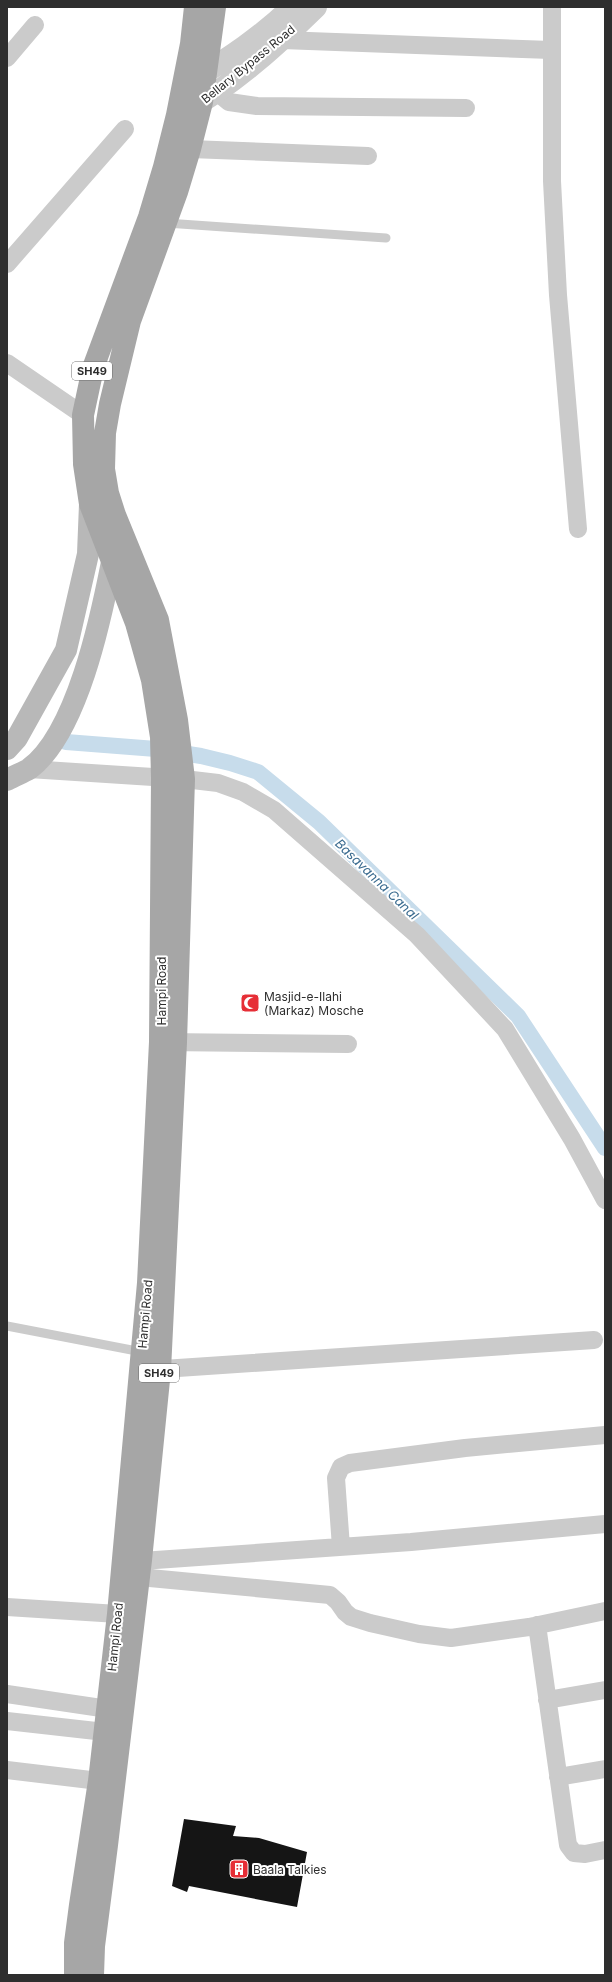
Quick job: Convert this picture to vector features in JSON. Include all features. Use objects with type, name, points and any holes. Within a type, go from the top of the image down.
[{"type":"main road","name":"SH49","points":[[170,737],[138,630],[90,504],[84,464],[83,415],[93,368],[149,217],[177,115],[191,44],[195,7]]},
{"type":"main road","name":"SH49","points":[[172,774],[168,668],[158,620],[115,515],[108,493],[104,469],[105,433],[130,321],[209,97],[207,71],[215,7]]},
{"type":"main road","points":[[7,749],[17,738],[66,650],[88,554],[90,504]]},
{"type":"main road","points":[[7,780],[29,769],[55,738],[68,714],[85,671],[103,605],[112,562]]},
{"type":"main road","name":"Hampi Road","points":[[76,1975],[75,1943],[99,1781],[118,1614],[134,1566],[148,1364],[148,1283],[168,1042],[172,774]]},
{"type":"main road","name":"SH49","points":[[93,1975],[97,1912],[107,1845],[134,1566]]},
{"type":"street","name":"Bellary Bypass Road","points":[[182,86],[233,56],[271,27],[292,7]]},
{"type":"street","name":"Bellary Bypass Road","points":[[177,115],[209,97],[282,40],[316,7]]},
{"type":"street","points":[[552,7],[552,181],[558,295],[578,529]]},
{"type":"street","points":[[7,58],[35,25]]},
{"type":"street","points":[[282,40],[551,50]]},
{"type":"street","points":[[209,97],[229,102],[257,106],[466,108]]},
{"type":"street","points":[[7,264],[125,129]]},
{"type":"street","points":[[190,149],[368,156]]},
{"type":"street","points":[[7,363],[83,415]]},
{"type":"street","points":[[29,769],[172,774],[218,783],[237,790],[274,810],[417,935],[505,1028],[572,1139],[605,1200]]},
{"type":"street","points":[[168,1042],[348,1044]]},
{"type":"street","points":[[148,1364],[594,1340]]},
{"type":"street","points":[[341,1547],[336,1478],[341,1467],[350,1463],[465,1448],[605,1435]]},
{"type":"street","points":[[134,1566],[605,1524]]},
{"type":"street","points":[[134,1566],[330,1595],[338,1602],[344,1612],[351,1617],[377,1625],[437,1637],[451,1638],[537,1625],[605,1611]]},
{"type":"street","points":[[7,1608],[118,1614]]},
{"type":"street","points":[[537,1625],[568,1845],[574,1853],[584,1854],[605,1850]]},
{"type":"street","points":[[547,1700],[605,1690]]},
{"type":"street","points":[[7,1694],[108,1709]]},
{"type":"street","points":[[7,1721],[105,1732]]},
{"type":"street","points":[[558,1777],[605,1769]]},
{"type":"street","points":[[7,1770],[99,1781]]},
{"type":"lane","points":[[165,223],[386,238]]},
{"type":"lane","points":[[7,1326],[148,1364]]},
{"type":"building","name":"Baala Talkies","points":[[184,1819],[236,1826],[233,1836],[259,1838],[307,1852],[297,1907],[189,1886],[187,1892],[172,1886]]},
{"type":"waterway","name":"Basavanna Canal","points":[[66,742],[156,749],[201,756],[258,772],[319,822],[518,1016],[605,1148]]},
{"type":"place","name":"Masjid-e-Ilahi (Markaz) Mosche","points":[[250,1003]]},
{"type":"place","name":"Baala Talkies","points":[[239,1869]]}]
